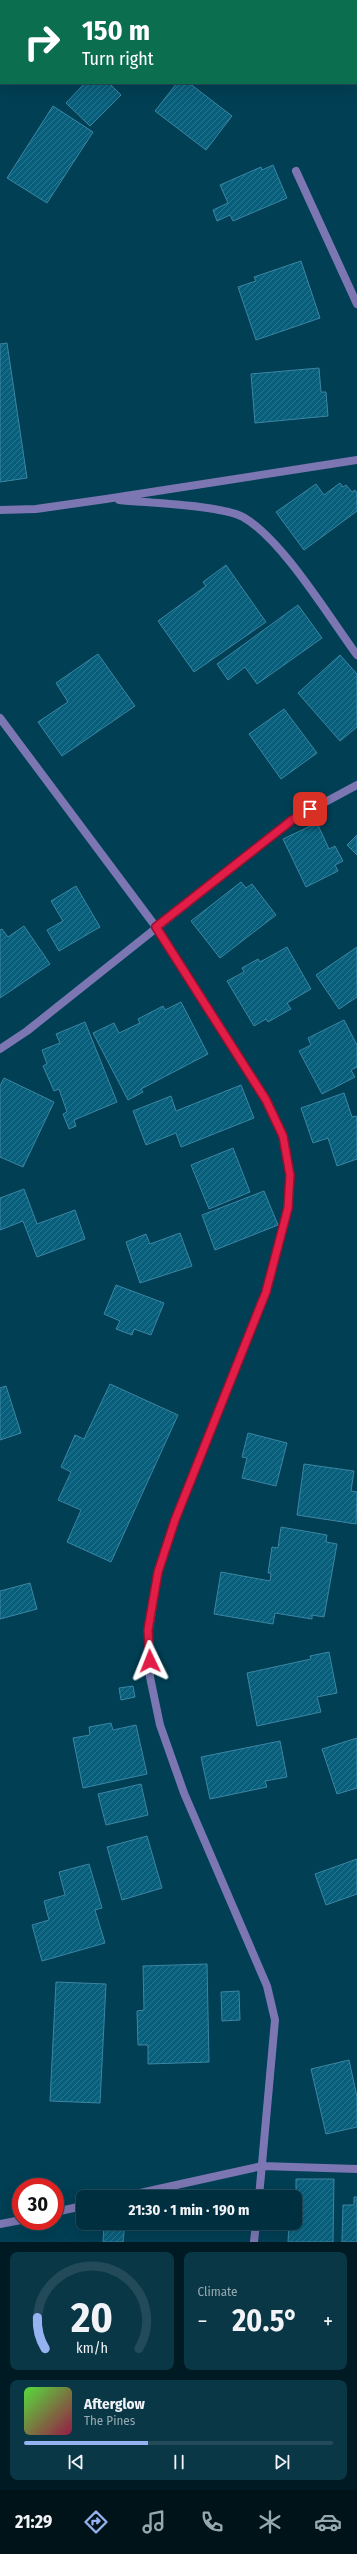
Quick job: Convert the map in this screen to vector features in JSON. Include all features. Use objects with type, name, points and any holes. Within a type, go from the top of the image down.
[{"type":"street","points":[[296,171],[357,304]]},
{"type":"street","points":[[0,510],[36,509],[357,460]]},
{"type":"street","points":[[106,499],[217,510],[242,517],[278,547],[357,655]]},
{"type":"street","points":[[0,718],[156,927],[266,1100],[283,1136],[290,1175],[288,1208],[266,1292],[175,1520],[158,1572],[148,1630],[150,1677],[160,1725],[184,1792],[267,1986],[275,2020],[260,2190]]},
{"type":"street","points":[[0,1049],[27,1031],[292,820],[357,785]]},
{"type":"street","points":[[154,2190],[262,2166],[357,2169]]},
{"type":"street","points":[[64,2210],[76,2208]]},
{"type":"street","points":[[0,2224],[12,2222]]},
{"type":"street","points":[[254,2242],[255,2230]]},
{"type":"building","points":[[84,84],[110,84],[121,95],[90,126],[66,103]]},
{"type":"building","points":[[176,84],[190,84],[232,116],[206,150],[155,111]]},
{"type":"building","points":[[53,106],[93,132],[47,203],[7,178]]},
{"type":"building","points":[[273,165],[287,198],[233,221],[230,215],[217,221],[213,210],[228,203],[220,185],[261,167],[262,170]]},
{"type":"building","points":[[301,261],[320,318],[256,340],[238,287],[256,281],[254,277]]},
{"type":"building","points":[[7,343],[27,478],[0,482],[0,344]]},
{"type":"building","points":[[319,368],[321,392],[326,392],[328,416],[255,423],[251,374]]},
{"type":"building","points":[[340,483],[343,487],[346,485],[352,492],[355,490],[357,493],[357,511],[304,550],[276,512],[316,484],[324,495]]},
{"type":"building","points":[[226,565],[266,622],[194,672],[158,621],[206,586],[203,582]]},
{"type":"building","points":[[298,605],[322,638],[257,684],[245,667],[228,680],[217,664]]},
{"type":"building","points":[[98,654],[135,706],[62,756],[38,722],[68,702],[56,683]]},
{"type":"building","points":[[340,655],[357,674],[357,727],[340,741],[298,693]]},
{"type":"building","points":[[284,709],[317,753],[281,779],[249,734]]},
{"type":"building","points":[[317,823],[329,849],[335,846],[343,861],[335,865],[338,871],[306,887],[283,839]]},
{"type":"building","points":[[357,835],[357,855],[347,845]]},
{"type":"building","points":[[241,882],[246,888],[252,884],[276,915],[220,958],[191,921]]},
{"type":"building","points":[[76,886],[100,927],[59,951],[47,930],[63,921],[51,901]]},
{"type":"building","points":[[24,926],[50,964],[0,998],[0,930],[2,929],[8,937]]},
{"type":"building","points":[[287,947],[311,989],[287,1003],[291,1009],[268,1022],[266,1019],[254,1026],[227,981],[244,972],[242,968],[258,959],[260,962]]},
{"type":"building","points":[[357,947],[357,997],[339,1009],[316,975]]},
{"type":"building","points":[[181,1002],[208,1054],[141,1089],[143,1092],[128,1100],[93,1033],[114,1023],[119,1033],[140,1023],[138,1019],[163,1006],[165,1010]]},
{"type":"building","points":[[344,1020],[357,1045],[357,1067],[351,1070],[355,1077],[322,1094],[299,1051],[311,1045],[308,1038]]},
{"type":"building","points":[[85,1022],[117,1102],[74,1120],[76,1126],[69,1129],[63,1114],[67,1112],[59,1089],[54,1091],[43,1066],[47,1064],[42,1050],[60,1043],[56,1034]]},
{"type":"building","points":[[4,1078],[54,1102],[23,1167],[0,1157],[0,1086]]},
{"type":"building","points":[[241,1085],[254,1118],[181,1147],[176,1133],[146,1145],[133,1111],[171,1096],[176,1111]]},
{"type":"building","points":[[344,1093],[352,1117],[356,1116],[357,1119],[357,1159],[337,1166],[328,1138],[313,1143],[301,1108]]},
{"type":"building","points":[[233,1148],[250,1192],[209,1209],[191,1165]]},
{"type":"building","points":[[24,1189],[37,1224],[75,1210],[85,1239],[37,1257],[23,1221],[0,1230],[0,1198]]},
{"type":"building","points":[[264,1191],[278,1225],[215,1250],[202,1215]]},
{"type":"building","points":[[180,1233],[192,1266],[140,1283],[126,1242],[146,1234],[150,1244]]},
{"type":"building","points":[[116,1285],[164,1303],[151,1335],[134,1329],[132,1335],[116,1329],[120,1321],[104,1314]]},
{"type":"building","points":[[110,1384],[178,1415],[111,1562],[67,1542],[81,1510],[58,1500],[71,1472],[61,1467],[75,1435],[84,1439]]},
{"type":"building","points":[[6,1386],[21,1433],[0,1440],[0,1388]]},
{"type":"building","points":[[248,1433],[287,1443],[276,1486],[242,1478],[247,1458],[242,1457]]},
{"type":"building","points":[[304,1464],[354,1471],[351,1491],[357,1492],[356,1524],[297,1515]]},
{"type":"building","points":[[281,1527],[327,1535],[326,1542],[337,1544],[324,1617],[312,1615],[312,1619],[275,1613],[273,1624],[214,1614],[221,1572],[270,1581],[271,1573],[268,1573],[272,1547],[278,1548]]},
{"type":"building","points":[[30,1583],[37,1609],[0,1619],[0,1591]]},
{"type":"building","points":[[329,1652],[337,1693],[317,1697],[321,1712],[257,1726],[247,1673],[311,1659],[310,1656]]},
{"type":"building","points":[[133,1686],[135,1697],[121,1700],[119,1688]]},
{"type":"building","points":[[111,1723],[113,1730],[136,1725],[147,1774],[83,1788],[73,1738],[90,1735],[89,1727]]},
{"type":"building","points":[[357,1738],[357,1788],[337,1794],[322,1749]]},
{"type":"building","points":[[280,1741],[287,1777],[265,1781],[267,1787],[210,1799],[201,1757]]},
{"type":"building","points":[[141,1784],[148,1815],[106,1825],[98,1794]]},
{"type":"building","points":[[147,1836],[162,1888],[122,1900],[107,1847]]},
{"type":"building","points":[[357,1859],[357,1894],[326,1905],[315,1874]]},
{"type":"building","points":[[89,1864],[102,1908],[95,1910],[105,1943],[42,1961],[32,1925],[49,1920],[44,1901],[65,1895],[59,1872]]},
{"type":"building","points":[[207,1964],[209,2062],[148,2064],[148,2045],[138,2045],[137,2011],[144,2010],[143,1966]]},
{"type":"building","points":[[56,1982],[106,1984],[100,2103],[50,2101]]},
{"type":"building","points":[[239,1991],[240,2020],[222,2021],[221,1992]]},
{"type":"building","points":[[349,2060],[357,2097],[357,2127],[326,2134],[311,2069]]},
{"type":"building","points":[[296,2179],[334,2179],[333,2242],[288,2242],[289,2230],[302,2230],[302,2190],[296,2190]]},
{"type":"building","points":[[354,2197],[357,2197],[357,2242],[342,2242],[343,2205],[354,2205]]},
{"type":"building","points":[[104,2230],[124,2230],[123,2242],[103,2242]]},
{"type":"route","points":[[150,1661],[148,1630],[158,1572],[175,1520],[266,1292],[288,1208],[290,1175],[283,1136],[266,1100],[156,927],[292,820],[310,809]]}]
